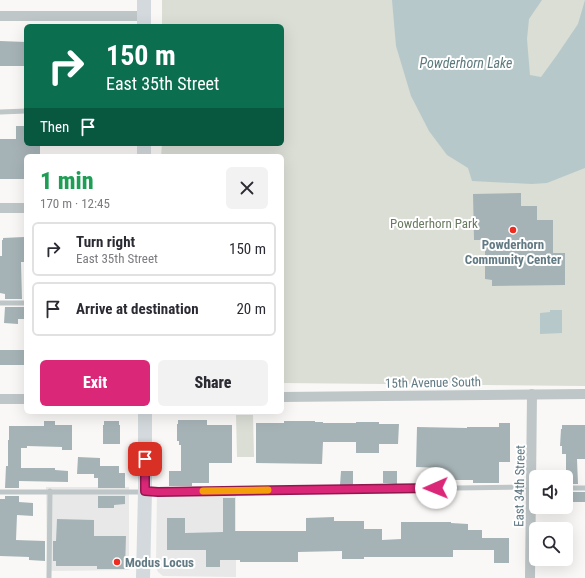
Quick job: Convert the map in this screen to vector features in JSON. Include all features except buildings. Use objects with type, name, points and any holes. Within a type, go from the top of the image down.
[{"type":"street","points":[[0,16],[144,21],[144,0]]},
{"type":"street","points":[[0,208],[24,208]]},
{"type":"street","name":"East 34th Street","points":[[532,394],[534,470]]},
{"type":"street","name":"15th Avenue South","points":[[284,397],[585,394]]},
{"type":"street","points":[[0,399],[24,399]]},
{"type":"street","points":[[143,578],[145,414]]},
{"type":"street","name":"East 34th Street","points":[[530,578],[533,514]]},
{"type":"lane","points":[[0,112],[24,112]]},
{"type":"lane","points":[[0,303],[24,303]]},
{"type":"lane","points":[[0,492],[158,492],[529,487]]},
{"type":"lane","points":[[573,488],[585,488]]},
{"type":"lane","points":[[49,578],[50,491]]},
{"type":"shaded area","points":[[46,487],[129,487],[129,570],[47,571]]},
{"type":"shaded area","points":[[157,491],[236,493],[236,577],[163,576],[158,572],[156,567]]},
{"type":"green space","name":"Powderhorn Park","points":[[162,0],[585,0],[585,386],[284,383],[284,154],[161,154],[162,146],[284,146],[284,24],[162,24]]},
{"type":"green space","points":[[236,415],[253,415],[254,457],[237,457]]},
{"type":"water","name":"Powderhorn Lake","points":[[392,0],[542,0],[529,19],[527,39],[530,75],[541,77],[578,24],[585,0],[585,168],[547,183],[532,184],[472,181],[468,168],[447,155],[429,131],[411,96],[396,46]]},
{"type":"water","points":[[550,310],[562,310],[562,333],[540,334],[540,313],[550,312]]},
{"type":"slow traffic","points":[[203,491],[268,490]]},
{"type":"place","name":"Powderhorn Community Center","points":[[513,230]]},
{"type":"place","name":"Modus Locus","points":[[117,562]]},
{"type":"route","points":[[145,459],[145,491],[436,488]]}]
